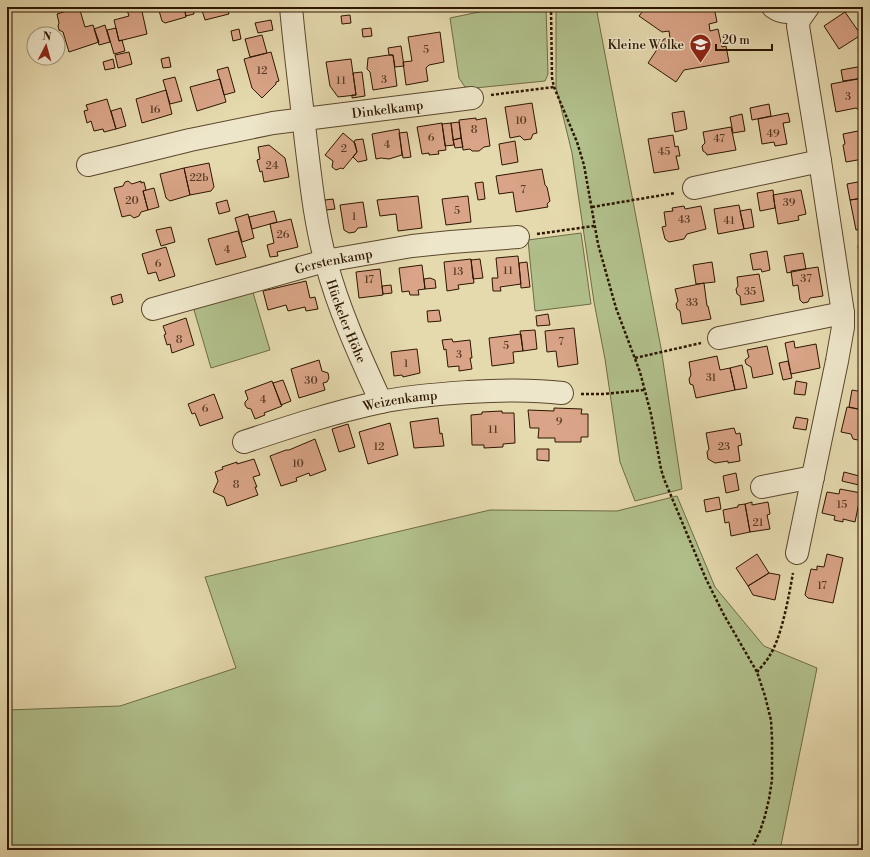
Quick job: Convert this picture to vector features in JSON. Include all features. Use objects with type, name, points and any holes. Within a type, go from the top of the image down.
[{"type":"street","name":"Hückeler Höhe","points":[[291,7],[313,199],[325,261],[347,326],[381,402]]},
{"type":"street","points":[[773,7],[780,12],[788,13],[808,7]]},
{"type":"street","points":[[797,553],[843,327],[843,314],[798,26],[799,20],[808,7]]},
{"type":"street","name":"Dinkelkamp","points":[[303,119],[472,98]]},
{"type":"street","points":[[88,165],[190,140],[273,123],[303,119]]},
{"type":"street","points":[[694,188],[820,161]]},
{"type":"street","name":"Gerstenkamp","points":[[153,309],[325,261],[412,246],[465,240],[518,237]]},
{"type":"street","points":[[719,338],[843,314]]},
{"type":"street","name":"Weizenkamp","points":[[244,442],[306,422],[381,402],[490,390],[528,389],[562,393]]},
{"type":"street","points":[[762,487],[813,477]]},
{"type":"path","points":[[551,7],[552,78],[581,157],[592,207],[594,226],[616,308],[635,358],[651,414],[664,479],[706,579],[724,615],[757,672],[765,696],[770,720],[773,759],[772,780],[769,799],[760,831],[751,850]]},
{"type":"path","points":[[472,98],[554,86]]},
{"type":"path","points":[[592,207],[669,195],[694,188]]},
{"type":"path","points":[[518,237],[594,226]]},
{"type":"path","points":[[635,358],[719,338]]},
{"type":"path","points":[[562,393],[604,394],[644,390]]},
{"type":"path","points":[[757,672],[775,646],[784,615],[797,553]]},
{"type":"green space","points":[[503,7],[546,7],[548,74],[545,81],[475,88],[465,87],[459,78],[450,18]]},
{"type":"green space","points":[[556,7],[596,7],[661,348],[682,489],[635,501],[620,462],[572,153],[556,87]]},
{"type":"green space","points":[[581,233],[591,304],[535,311],[528,240]]},
{"type":"green space","points":[[251,286],[270,350],[211,368],[192,303]]},
{"type":"green space","points":[[677,496],[715,587],[764,646],[817,668],[780,850],[7,850],[7,710],[120,706],[236,668],[205,577],[490,510],[617,511]]},
{"type":"building","points":[[79,7],[85,27],[93,25],[99,42],[69,52],[66,42],[66,26],[58,26],[59,23],[57,14]]},
{"type":"building","points":[[126,7],[141,7],[147,34],[119,41],[114,20],[129,16]]},
{"type":"building","points":[[158,7],[184,7],[186,17],[165,23],[162,21]]},
{"type":"building","points":[[184,7],[193,7],[194,14],[186,16]]},
{"type":"building","points":[[201,7],[227,7],[229,14],[205,20]]},
{"type":"building","points":[[227,7],[236,7],[237,9],[228,11]]},
{"type":"building","points":[[646,7],[714,7],[717,22],[709,24],[710,31],[718,29],[722,47],[726,46],[729,62],[684,70],[676,82],[648,63],[664,39],[670,38],[669,31],[662,32],[639,16]]},
{"type":"building","points":[[845,12],[861,35],[839,49],[824,26]]},
{"type":"building","points":[[350,15],[351,23],[342,24],[341,16]]},
{"type":"building","points":[[271,20],[273,30],[258,33],[255,23]]},
{"type":"building","points":[[105,25],[110,42],[99,45],[94,29]]},
{"type":"building","points":[[116,28],[119,41],[122,40],[125,51],[114,54],[107,30]]},
{"type":"building","points":[[371,28],[372,36],[363,37],[362,29]]},
{"type":"building","points":[[239,29],[241,39],[233,41],[231,31]]},
{"type":"building","points":[[440,32],[444,62],[429,65],[426,68],[428,81],[406,85],[403,62],[412,61],[408,37]]},
{"type":"building","points":[[262,35],[267,53],[250,57],[245,39]]},
{"type":"building","points":[[401,46],[404,66],[395,67],[393,55],[389,55],[388,48]]},
{"type":"building","points":[[863,48],[863,60],[861,60],[858,49]]},
{"type":"building","points":[[129,52],[132,64],[118,68],[115,55]]},
{"type":"building","points":[[271,52],[279,81],[276,82],[276,84],[262,98],[252,88],[244,59]]},
{"type":"building","points":[[393,55],[397,86],[373,90],[370,72],[367,69],[368,58]]},
{"type":"building","points":[[169,57],[171,67],[163,68],[161,59]]},
{"type":"building","points":[[113,59],[115,68],[105,70],[103,62]]},
{"type":"building","points":[[351,59],[356,95],[338,97],[330,86],[326,62]]},
{"type":"building","points":[[863,66],[863,78],[843,81],[841,70]]},
{"type":"building","points":[[228,67],[235,92],[224,95],[217,70]]},
{"type":"building","points":[[362,72],[365,96],[352,98],[352,95],[356,95],[353,73]]},
{"type":"building","points":[[175,77],[182,101],[170,104],[163,80]]},
{"type":"building","points":[[863,78],[863,109],[859,110],[856,108],[836,112],[831,84]]},
{"type":"building","points":[[220,79],[226,102],[197,111],[190,87]]},
{"type":"building","points":[[166,90],[172,114],[142,123],[136,99]]},
{"type":"building","points":[[107,99],[116,129],[104,132],[103,129],[94,131],[91,121],[87,123],[84,111],[88,110],[86,105]]},
{"type":"building","points":[[532,103],[537,133],[533,134],[531,139],[524,140],[520,136],[510,138],[505,107]]},
{"type":"building","points":[[769,104],[771,116],[752,120],[750,108]]},
{"type":"building","points":[[121,108],[126,126],[116,129],[111,111]]},
{"type":"building","points":[[684,111],[687,129],[675,132],[672,113]]},
{"type":"building","points":[[788,113],[790,122],[783,123],[787,144],[775,146],[774,142],[762,144],[758,119]]},
{"type":"building","points":[[742,114],[745,131],[733,133],[730,117]]},
{"type":"building","points":[[476,118],[476,120],[486,118],[490,146],[484,147],[479,151],[472,151],[470,149],[463,150],[459,120]]},
{"type":"building","points":[[459,122],[461,138],[453,140],[451,123]]},
{"type":"building","points":[[442,123],[446,150],[438,151],[439,154],[422,154],[417,127]]},
{"type":"building","points":[[451,123],[454,145],[445,146],[442,124]]},
{"type":"building","points":[[731,127],[736,150],[707,155],[703,151],[702,146],[705,143],[703,132]]},
{"type":"building","points":[[399,129],[402,155],[389,159],[376,159],[372,134]]},
{"type":"building","points":[[863,130],[863,159],[846,162],[843,134]]},
{"type":"building","points":[[407,132],[411,157],[403,158],[399,133]]},
{"type":"building","points":[[343,133],[355,143],[357,152],[343,169],[341,168],[336,170],[332,167],[333,161],[325,155]]},
{"type":"building","points":[[673,135],[675,147],[678,146],[680,156],[676,156],[679,169],[654,173],[648,139]]},
{"type":"building","points":[[461,138],[463,147],[455,148],[453,140]]},
{"type":"building","points":[[363,139],[367,160],[358,162],[353,157],[357,152],[354,142],[355,140]]},
{"type":"building","points":[[515,141],[518,162],[502,165],[499,144]]},
{"type":"building","points":[[269,145],[285,158],[289,177],[264,182],[262,171],[260,172],[257,160],[260,159],[258,147]]},
{"type":"building","points":[[209,163],[214,187],[211,191],[190,195],[184,168]]},
{"type":"building","points":[[184,168],[190,195],[170,201],[166,198],[160,174]]},
{"type":"building","points":[[542,169],[550,201],[547,204],[548,207],[516,212],[513,192],[499,194],[496,176]]},
{"type":"building","points":[[128,181],[132,184],[141,181],[141,183],[144,182],[146,190],[143,191],[148,210],[141,212],[139,216],[134,218],[130,215],[122,217],[114,188],[123,186],[125,182]]},
{"type":"building","points":[[863,181],[863,198],[850,200],[847,184]]},
{"type":"building","points":[[483,182],[485,199],[478,200],[475,183]]},
{"type":"building","points":[[154,188],[159,207],[148,210],[143,191]]},
{"type":"building","points":[[773,190],[775,208],[760,211],[757,193]]},
{"type":"building","points":[[801,190],[806,214],[798,216],[799,220],[778,224],[773,195]]},
{"type":"building","points":[[418,196],[422,228],[398,231],[396,214],[380,216],[377,200]]},
{"type":"building","points":[[468,196],[471,222],[446,225],[442,199]]},
{"type":"building","points":[[863,198],[863,229],[856,230],[850,200]]},
{"type":"building","points":[[333,199],[335,209],[326,210],[325,200]]},
{"type":"building","points":[[227,200],[230,211],[219,214],[216,203]]},
{"type":"building","points":[[363,202],[367,227],[358,228],[355,232],[349,233],[344,230],[340,205]]},
{"type":"building","points":[[739,205],[744,229],[718,234],[714,209]]},
{"type":"building","points":[[684,206],[685,209],[701,206],[706,229],[687,234],[684,239],[669,242],[665,239],[662,227],[666,226],[664,212],[673,211],[672,208]]},
{"type":"building","points":[[751,209],[754,227],[744,229],[740,211]]},
{"type":"building","points":[[274,211],[277,222],[252,229],[249,217]]},
{"type":"building","points":[[248,214],[254,238],[242,242],[235,218]]},
{"type":"building","points":[[291,219],[298,247],[277,252],[278,256],[270,257],[267,245],[274,243],[270,224]]},
{"type":"building","points":[[171,227],[175,242],[161,246],[156,230]]},
{"type":"building","points":[[238,231],[246,257],[216,265],[208,239]]},
{"type":"building","points":[[863,245],[863,260],[860,260],[858,246]]},
{"type":"building","points":[[166,247],[175,276],[159,281],[156,272],[148,274],[142,254]]},
{"type":"building","points":[[767,251],[770,270],[762,272],[761,269],[753,270],[750,254]]},
{"type":"building","points":[[803,253],[806,269],[787,273],[784,256]]},
{"type":"building","points":[[518,256],[521,284],[500,287],[501,291],[493,291],[492,278],[498,278],[496,258]]},
{"type":"building","points":[[471,259],[474,283],[458,285],[459,289],[447,291],[444,262]]},
{"type":"building","points":[[480,259],[483,278],[473,279],[471,260]]},
{"type":"building","points":[[527,262],[530,287],[521,288],[519,263]]},
{"type":"building","points":[[712,262],[715,282],[696,284],[693,265]]},
{"type":"building","points":[[422,265],[425,289],[418,290],[419,295],[410,295],[409,291],[402,292],[399,268]]},
{"type":"building","points":[[818,267],[823,296],[810,298],[808,302],[803,303],[800,300],[798,285],[793,286],[791,271]]},
{"type":"building","points":[[380,269],[383,295],[359,298],[356,272]]},
{"type":"building","points":[[759,274],[764,301],[741,305],[740,296],[737,294],[736,289],[738,286],[737,277]]},
{"type":"building","points":[[430,278],[435,280],[436,288],[425,289],[424,279]]},
{"type":"building","points":[[306,281],[310,298],[315,297],[318,309],[306,311],[305,307],[288,311],[286,305],[268,310],[263,291]]},
{"type":"building","points":[[704,283],[707,306],[711,319],[682,324],[680,311],[677,309],[676,304],[678,301],[675,289]]},
{"type":"building","points":[[391,285],[392,293],[383,294],[382,286]]},
{"type":"building","points":[[121,294],[123,302],[113,305],[111,297]]},
{"type":"building","points":[[439,310],[441,321],[428,322],[427,311]]},
{"type":"building","points":[[548,314],[550,325],[537,326],[536,316]]},
{"type":"building","points":[[186,318],[194,345],[172,353],[170,344],[167,345],[164,335],[166,334],[163,326]]},
{"type":"building","points":[[574,328],[578,364],[558,367],[556,351],[547,352],[545,331]]},
{"type":"building","points":[[535,330],[537,349],[523,351],[520,331]]},
{"type":"building","points":[[521,334],[523,351],[513,352],[514,363],[492,366],[489,338]]},
{"type":"building","points":[[452,339],[453,342],[470,340],[472,358],[470,358],[472,369],[459,371],[459,366],[448,367],[446,349],[444,350],[442,340]]},
{"type":"building","points":[[794,341],[795,348],[816,344],[820,368],[791,374],[785,343]]},
{"type":"building","points":[[767,346],[773,374],[753,378],[751,367],[746,364],[745,360],[749,357],[747,350]]},
{"type":"building","points":[[417,349],[420,373],[403,377],[402,375],[394,376],[391,352]]},
{"type":"building","points":[[717,356],[720,370],[730,368],[735,390],[696,398],[693,385],[690,384],[689,379],[691,375],[689,362]]},
{"type":"building","points":[[319,360],[322,371],[328,373],[329,378],[327,382],[323,383],[325,390],[299,398],[291,369]]},
{"type":"building","points":[[788,361],[792,378],[783,380],[779,363]]},
{"type":"building","points":[[742,365],[747,388],[735,390],[730,368]]},
{"type":"building","points":[[283,380],[291,401],[281,405],[273,383]]},
{"type":"building","points":[[272,381],[282,406],[264,413],[265,415],[255,419],[251,409],[247,408],[245,405],[245,402],[248,399],[245,391]]},
{"type":"building","points":[[796,381],[807,383],[805,395],[794,394]]},
{"type":"building","points":[[852,390],[863,392],[863,410],[849,407]]},
{"type":"building","points":[[214,394],[223,418],[200,426],[195,413],[192,414],[188,404]]},
{"type":"building","points":[[847,407],[863,410],[863,437],[858,440],[853,439],[851,434],[841,432]]},
{"type":"building","points":[[554,408],[582,409],[581,414],[588,414],[588,437],[581,437],[581,442],[555,442],[555,438],[538,438],[539,428],[530,428],[528,410],[554,411]]},
{"type":"building","points":[[502,411],[502,413],[514,413],[515,443],[503,444],[503,447],[484,448],[484,445],[472,445],[471,415],[482,414],[482,412]]},
{"type":"building","points":[[796,417],[808,419],[806,430],[793,428]]},
{"type":"building","points":[[438,418],[440,434],[442,433],[444,446],[414,448],[410,422]]},
{"type":"building","points":[[390,423],[398,455],[368,464],[359,432]]},
{"type":"building","points":[[348,424],[355,447],[339,452],[332,429]]},
{"type":"building","points":[[734,428],[736,434],[740,433],[742,445],[738,446],[740,461],[715,463],[708,459],[707,452],[709,449],[706,433]]},
{"type":"building","points":[[315,439],[326,470],[310,476],[309,473],[296,478],[297,481],[281,486],[270,456]]},
{"type":"building","points":[[537,449],[549,449],[549,461],[537,460]]},
{"type":"building","points":[[254,459],[260,475],[253,477],[258,495],[227,506],[224,497],[213,492],[218,481],[215,472],[223,469],[222,467],[237,462],[237,464]]},
{"type":"building","points":[[844,472],[863,477],[863,486],[842,481]]},
{"type":"building","points":[[736,473],[739,490],[726,493],[723,476]]},
{"type":"building","points":[[840,489],[861,493],[855,522],[843,519],[843,522],[834,520],[835,516],[822,513],[827,492],[839,494]]},
{"type":"building","points":[[719,497],[721,509],[706,512],[704,500]]},
{"type":"building","points":[[752,502],[752,505],[768,502],[770,514],[767,515],[770,529],[750,532],[745,504]]},
{"type":"building","points":[[745,504],[750,532],[731,536],[729,522],[725,523],[723,510]]},
{"type":"building","points":[[757,554],[769,573],[748,586],[736,568]]},
{"type":"building","points":[[827,554],[843,558],[833,603],[808,598],[805,595],[811,569],[817,570],[817,566],[824,567]]},
{"type":"building","points":[[769,573],[780,575],[775,600],[753,595],[748,586]]},
{"type":"place","name":"Kleine Wolke","points":[[700,64]]}]
